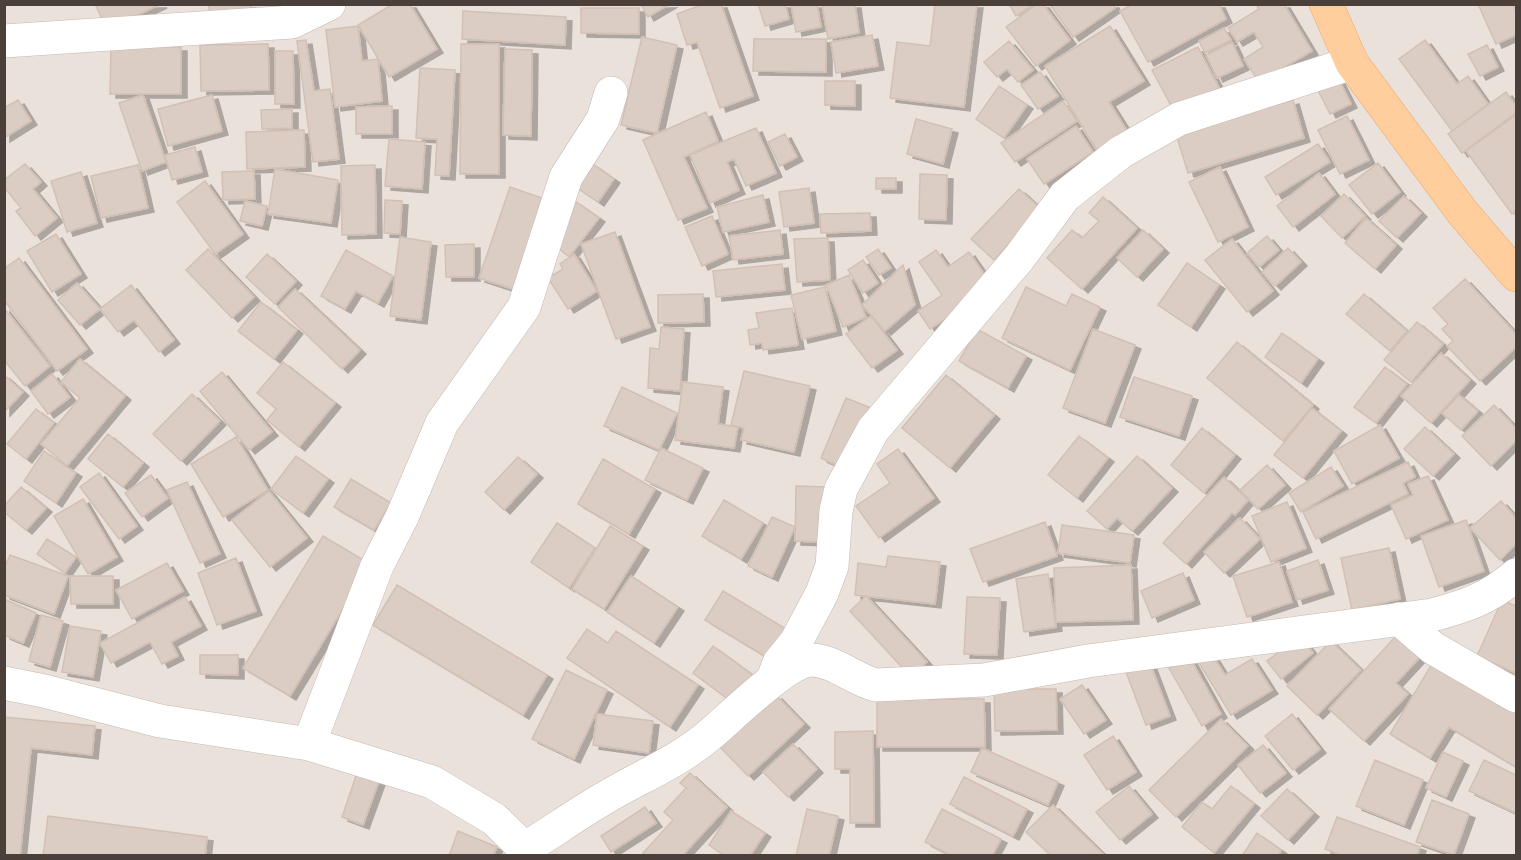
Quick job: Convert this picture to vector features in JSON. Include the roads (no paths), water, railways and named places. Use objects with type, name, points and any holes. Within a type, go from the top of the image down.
[{"type":"main road","points":[[1326,4],[1352,63],[1463,213],[1516,275]]},
{"type":"street","points":[[4,41],[292,22],[329,4]]},
{"type":"street","points":[[771,683],[779,663],[796,642],[822,593],[832,566],[836,511],[841,489],[873,430],[1019,258],[1065,196],[1121,152],[1179,119],[1352,63]]},
{"type":"street","points":[[309,744],[376,566],[402,516],[442,423],[524,307],[566,177],[603,119],[612,93]]},
{"type":"street","points":[[4,683],[160,721],[309,744],[432,782],[494,819],[529,852],[711,734],[744,703],[771,683],[800,664],[811,660],[828,664],[863,682],[876,685],[984,680],[1088,661],[1432,615],[1470,605],[1499,589],[1516,574]]},
{"type":"street","points":[[1399,619],[1433,648],[1516,696]]}]
